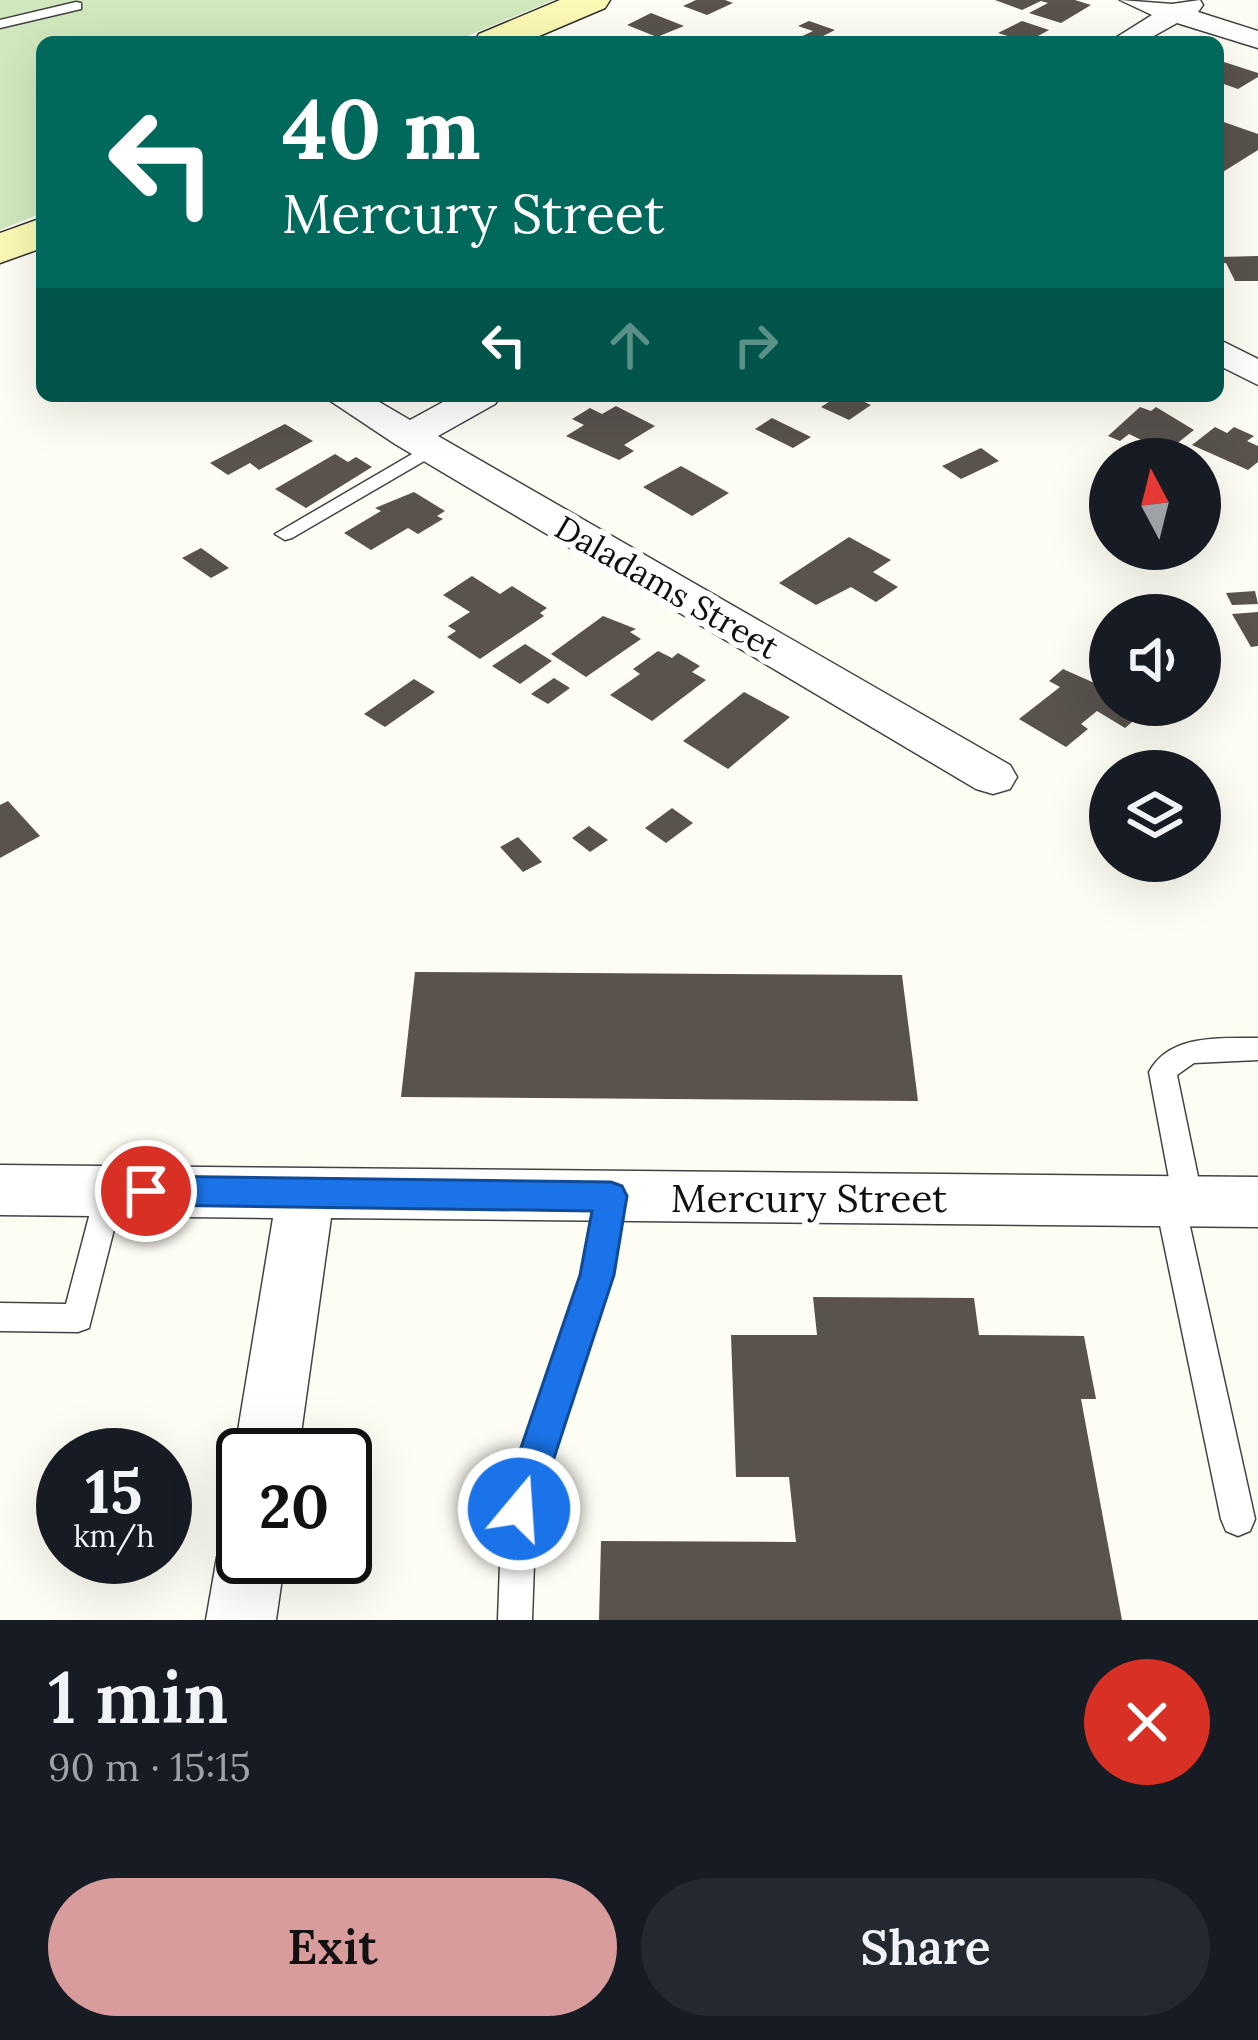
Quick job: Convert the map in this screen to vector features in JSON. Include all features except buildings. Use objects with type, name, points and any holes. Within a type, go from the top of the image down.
[{"type":"main road","points":[[507,36],[592,0]]},
{"type":"main road","points":[[0,249],[36,234]]},
{"type":"street","points":[[1133,0],[1187,7],[1258,40]]},
{"type":"street","points":[[1134,36],[1187,7]]},
{"type":"street","points":[[1224,354],[1258,374]]},
{"type":"street","name":"Daladams Street","points":[[352,402],[993,777]]},
{"type":"street","points":[[420,443],[474,402]]},
{"type":"street","name":"Mercury Street","points":[[0,1190],[1258,1202]]},
{"type":"street","points":[[270,1428],[306,1193]]},
{"type":"street","points":[[241,1620],[247,1584]]},
{"type":"lane","points":[[0,24],[76,6]]},
{"type":"lane","points":[[285,534],[420,443]]},
{"type":"lane","points":[[1238,1519],[1179,1201],[1163,1072],[1172,1059],[1187,1052],[1258,1049]]},
{"type":"lane","points":[[0,1317],[78,1318],[110,1190]]},
{"type":"lane","points":[[515,1620],[519,1509],[597,1275],[611,1196]]},
{"type":"green space","points":[[0,0],[554,0],[467,36],[36,36],[36,215],[0,230]]},
{"type":"route","points":[[146,1191],[611,1196],[597,1275],[519,1509]]}]
